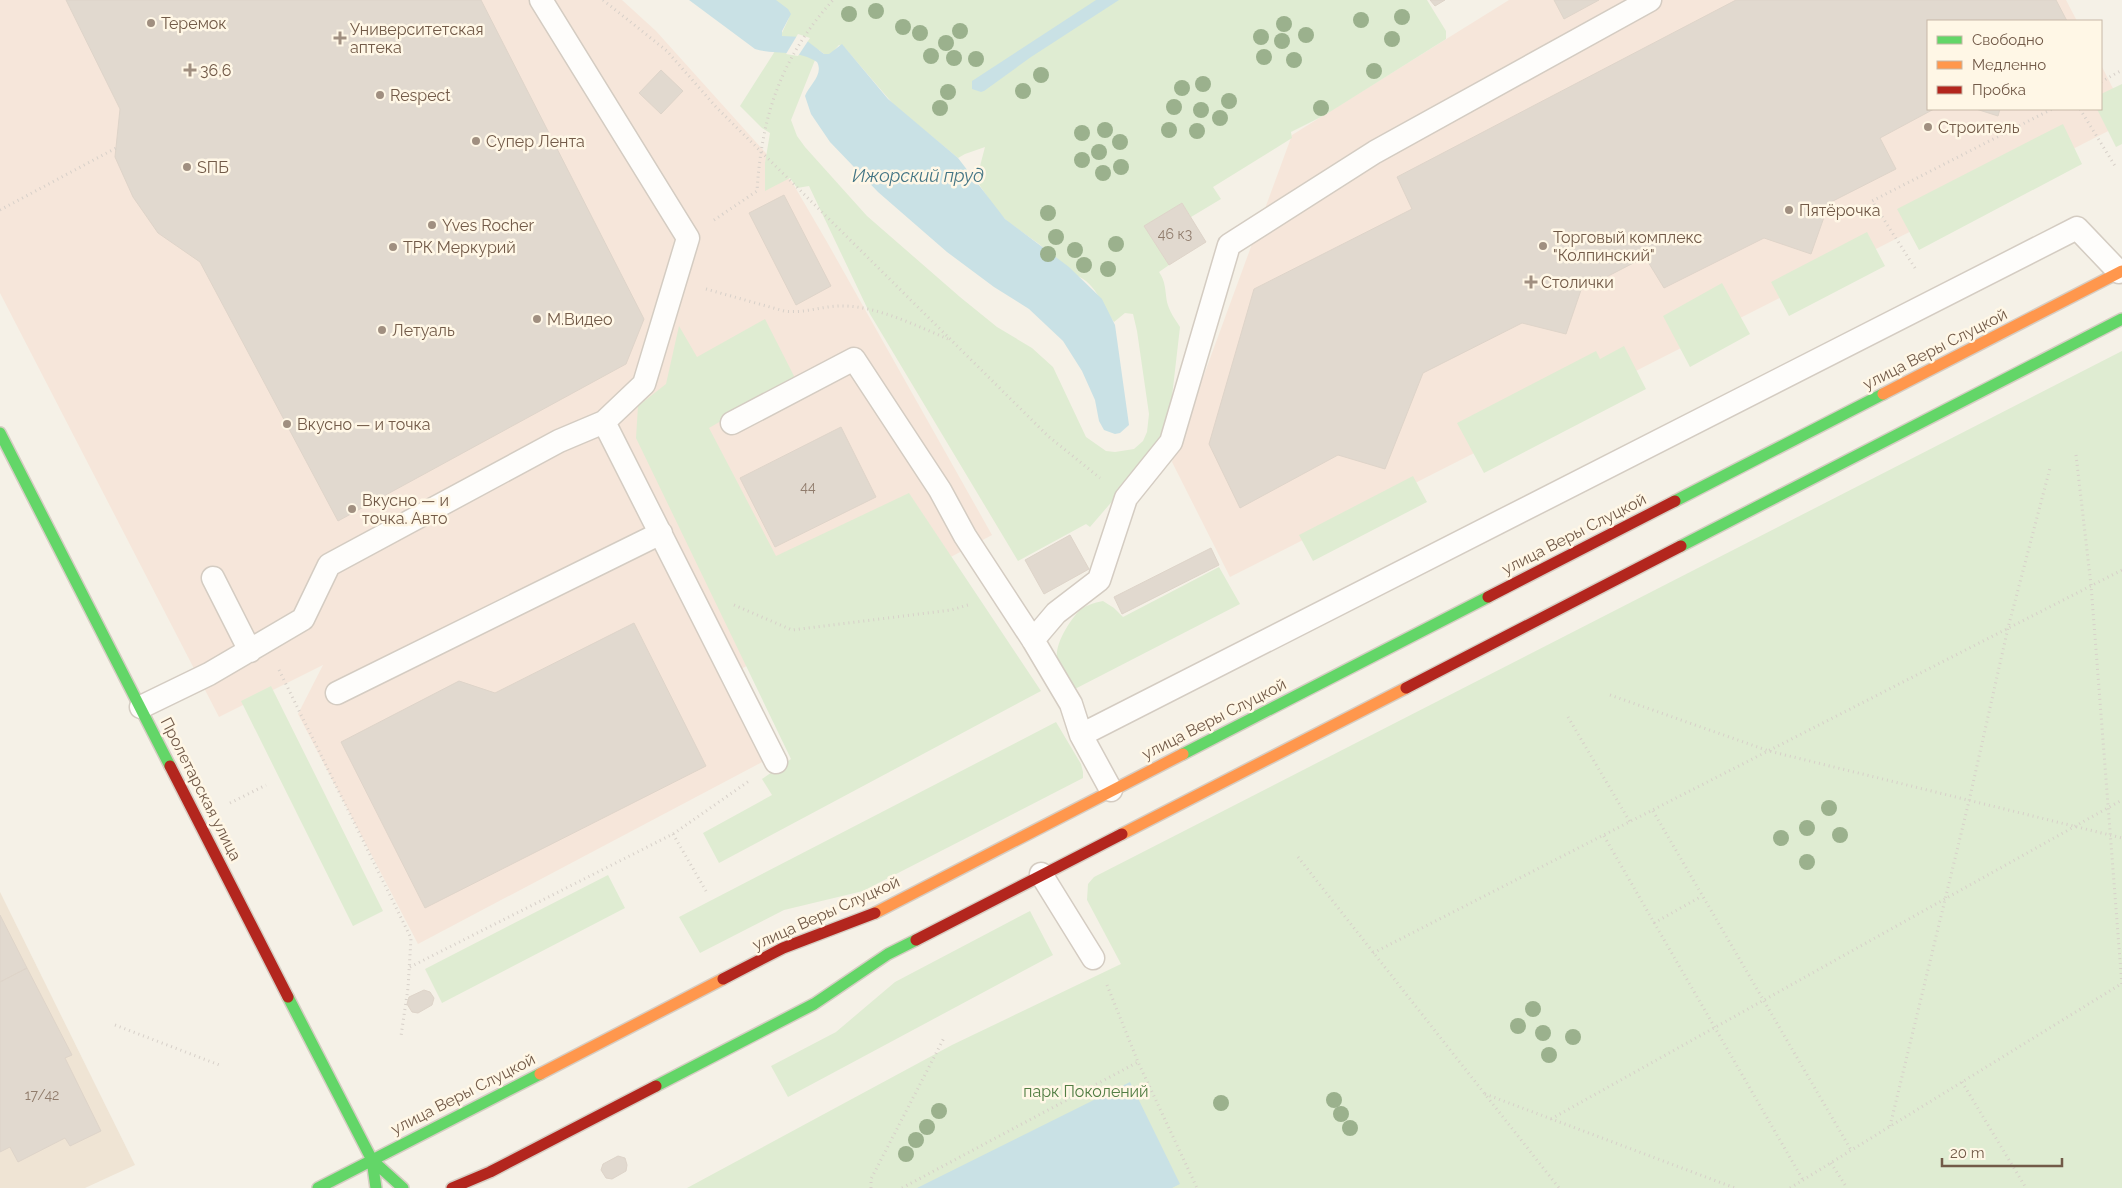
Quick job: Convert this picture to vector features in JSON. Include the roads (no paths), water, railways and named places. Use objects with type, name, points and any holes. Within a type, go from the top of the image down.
[{"type":"street","name":"улица Веры Слуцкой","points":[[318,1188],[783,948],[866,917],[2121,271]]},
{"type":"street","points":[[452,1188],[490,1172],[814,1004],[888,954],[1041,874],[2122,319]]},
{"type":"street","name":"Пролетарская улица","points":[[0,433],[372,1160],[376,1188]]},
{"type":"street","name":"Пролетарская улица","points":[[372,1160],[403,1188]]},
{"type":"lane","points":[[141,708],[258,646],[303,619],[329,565],[559,441],[604,422],[644,384],[688,238],[541,0]]},
{"type":"lane","points":[[1033,640],[1056,613],[1099,580],[1126,498],[1171,442],[1228,245],[1375,152],[1650,0]]},
{"type":"lane","points":[[1081,735],[2077,228],[2121,271]]},
{"type":"lane","points":[[732,423],[854,359],[940,490],[1002,595],[1033,640],[1071,704],[1081,735],[1111,790]]},
{"type":"lane","points":[[604,422],[776,762]]},
{"type":"lane","points":[[337,693],[661,533]]},
{"type":"lane","points":[[213,578],[258,646]]},
{"type":"lane","points":[[1041,874],[1093,958]]},
{"type":"water","name":"Ижорский пруд","points":[[689,0],[776,0],[788,9],[791,14],[782,31],[782,36],[802,37],[824,54],[829,54],[842,44],[888,99],[958,158],[1005,219],[1069,267],[1102,299],[1115,325],[1129,425],[1120,433],[1115,434],[1104,430],[1099,421],[1095,400],[1082,371],[1063,341],[1029,309],[994,287],[947,252],[878,192],[830,142],[811,114],[805,96],[819,71],[817,62],[802,55],[755,49]]},
{"type":"water","points":[[1096,0],[1119,0],[1031,57],[984,91],[972,89],[972,81]]},
{"type":"water","points":[[1130,1082],[1180,1184],[1172,1188],[917,1188]]},
{"type":"place","name":"Теремок","points":[[151,23]]},
{"type":"place","name":"Университетская аптека","points":[[340,38]]},
{"type":"place","name":"36,6","points":[[190,70]]},
{"type":"place","name":"Respect","points":[[380,95]]},
{"type":"place","name":"Строитель","points":[[1928,127]]},
{"type":"place","name":"Супер Лента","points":[[476,141]]},
{"type":"place","name":"SПБ","points":[[187,167]]},
{"type":"place","name":"Пятёрочка","points":[[1789,210]]},
{"type":"place","name":"Yves Rocher","points":[[432,225]]},
{"type":"place","name":"Торговый комплекс \"Колпинский\"","points":[[1543,246]]},
{"type":"place","name":"ТРК Меркурий","points":[[393,247]]},
{"type":"place","name":"Столички","points":[[1531,282]]},
{"type":"place","name":"М.Видео","points":[[537,319]]},
{"type":"place","name":"Летуаль","points":[[382,330]]},
{"type":"place","name":"Вкусно — и точка","points":[[287,424]]},
{"type":"place","name":"Вкусно — и точка. Авто","points":[[352,509]]},
{"type":"park label","name":"парк Поколений","points":[[1086,1091]]}]
